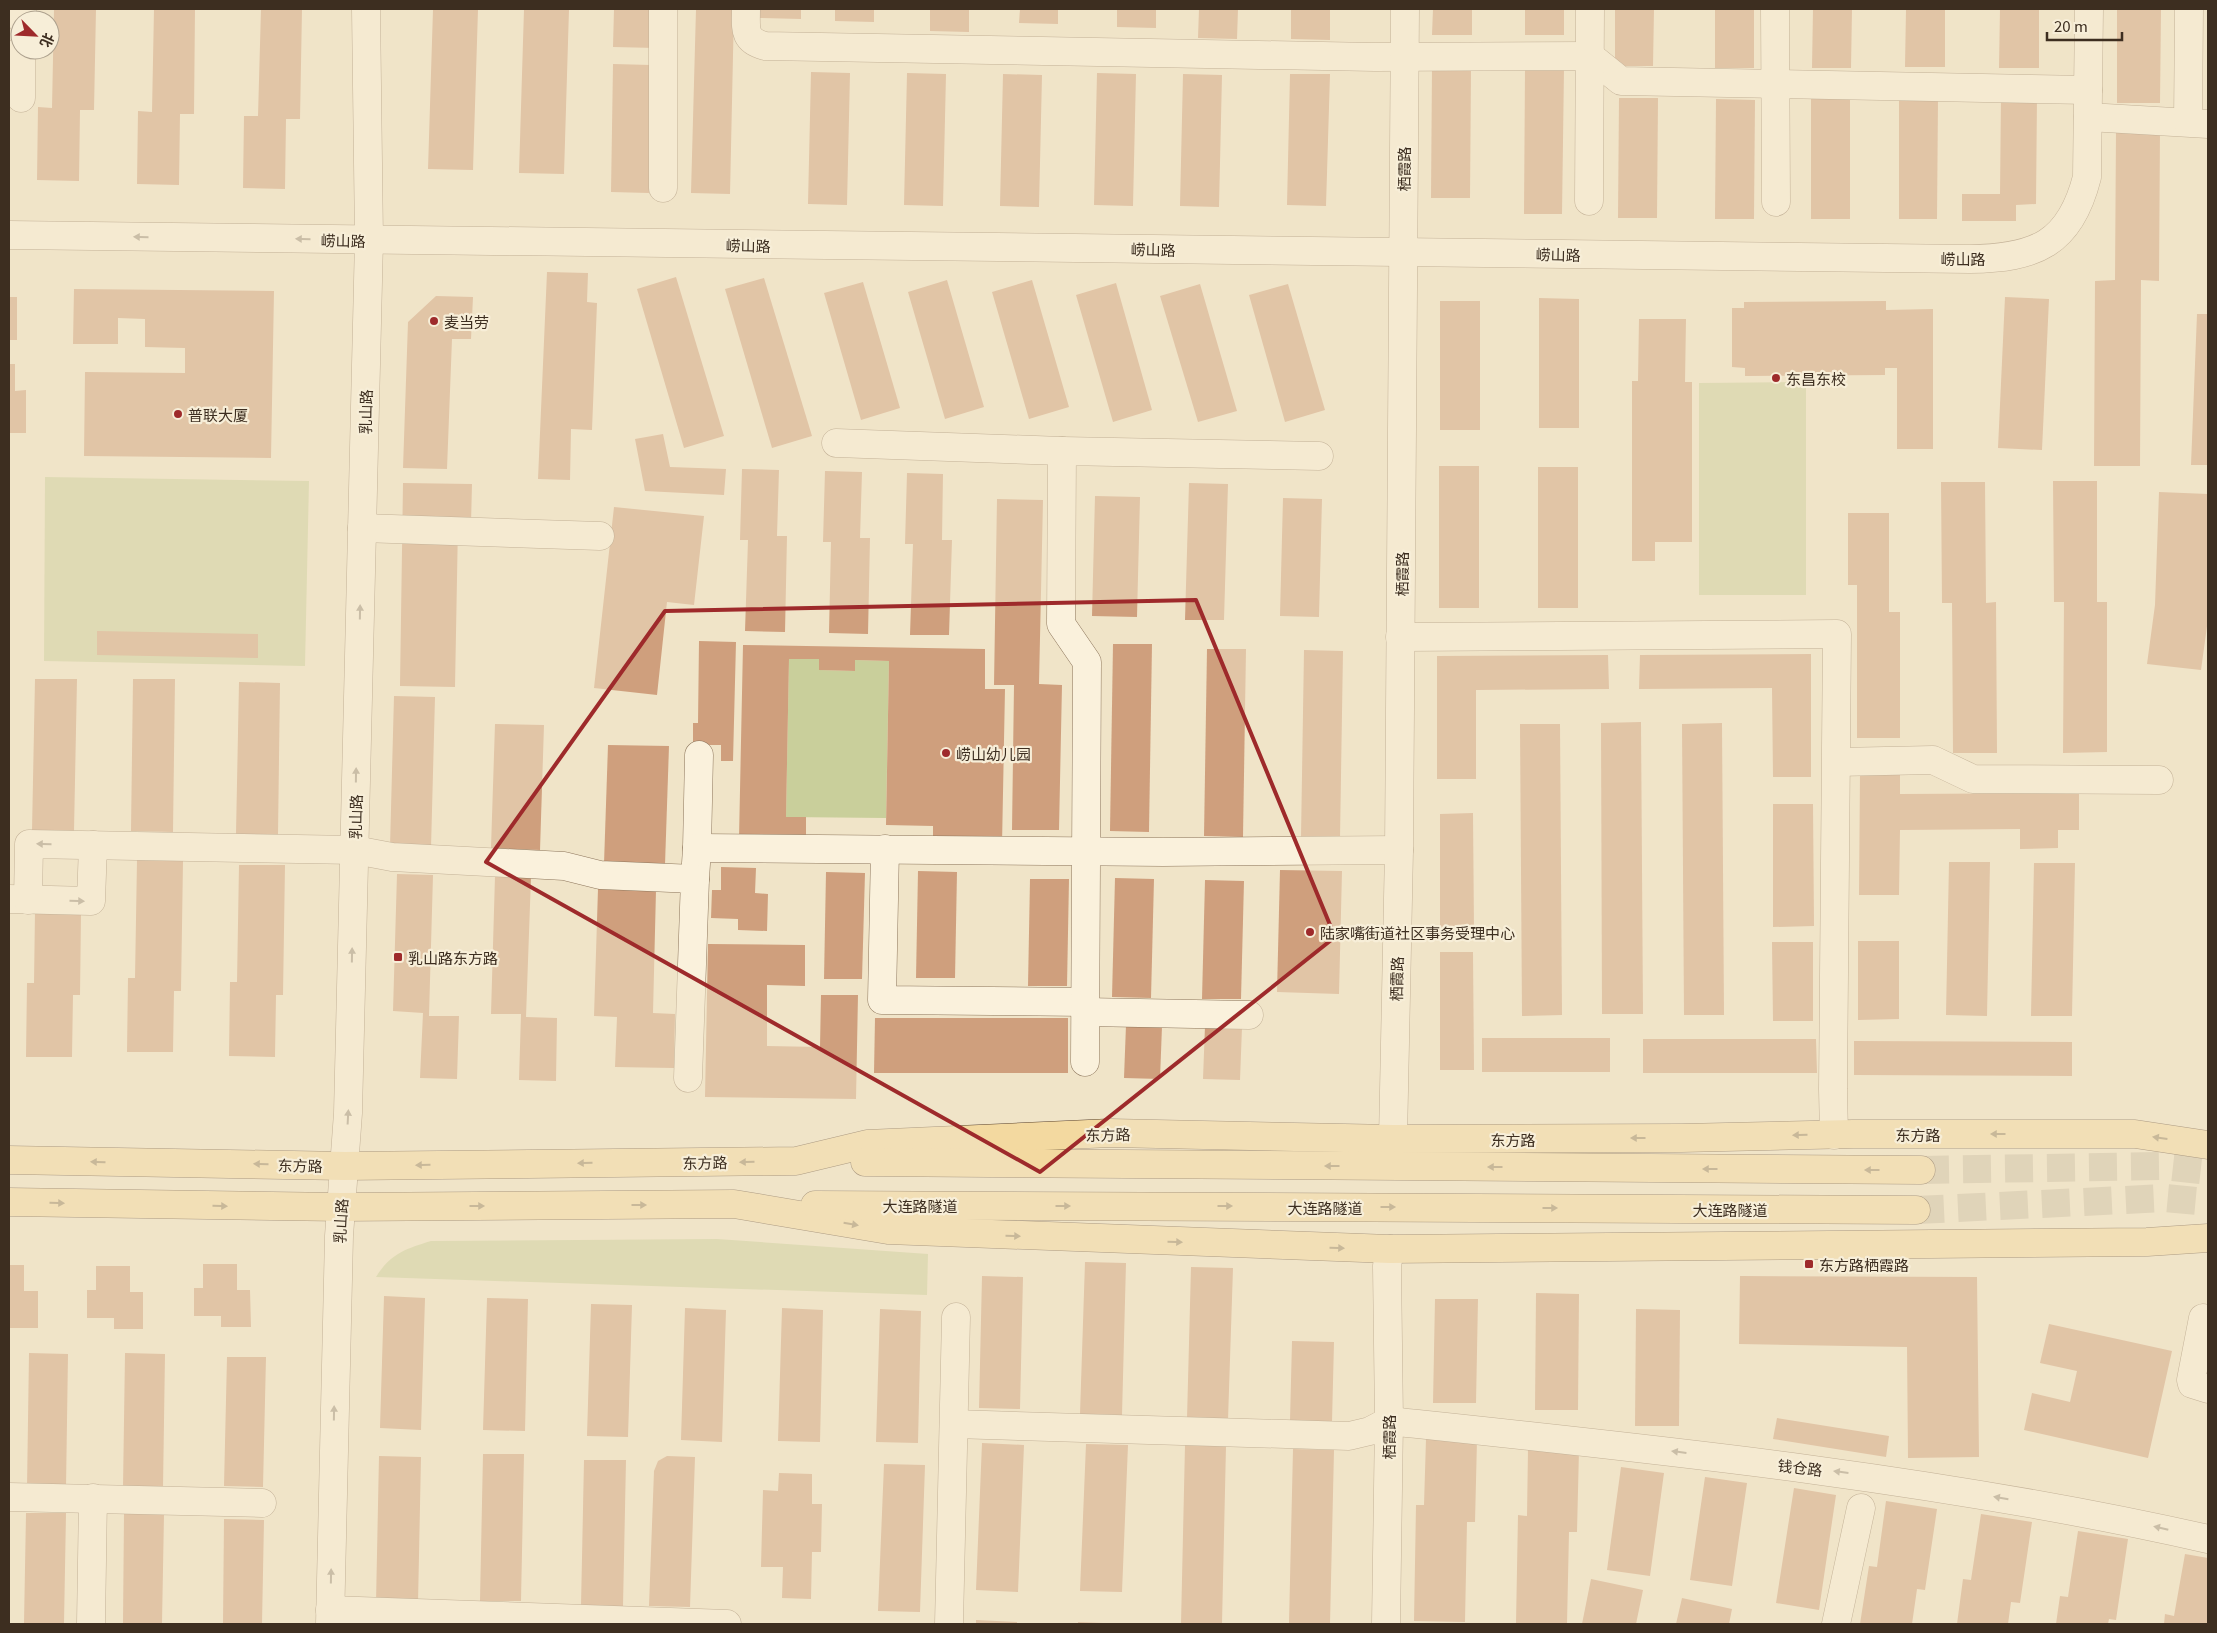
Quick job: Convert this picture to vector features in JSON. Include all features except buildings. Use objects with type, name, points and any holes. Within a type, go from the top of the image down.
[{"type":"main road","name":"东方路","points":[[9,1160],[345,1166],[796,1161],[868,1144],[1111,1133],[1393,1140],[2135,1134],[2208,1145]]},
{"type":"main road","points":[[796,1161],[1921,1170]]},
{"type":"main road","points":[[9,1202],[340,1207],[734,1204],[888,1230],[1390,1250],[2147,1242],[2208,1238]]},
{"type":"main road","name":"大连路隧道","points":[[734,1204],[1916,1210]]},
{"type":"street","name":"乳山路","points":[[330,1617],[340,1207],[345,1166],[348,1113],[369,240],[366,9]]},
{"type":"street","points":[[663,9],[663,188]]},
{"type":"street","points":[[746,9],[746,33],[754,43],[765,46],[1404,57],[1590,56],[1621,82],[1775,84],[2088,104],[2198,123],[2189,9]]},
{"type":"street","name":"栖霞路","points":[[1393,1140],[1399,850],[1405,9]]},
{"type":"street","points":[[1589,201],[1590,9]]},
{"type":"street","points":[[1775,9],[1776,202]]},
{"type":"street","name":"崂山路","points":[[9,235],[1970,259],[2006,257],[2024,254],[2059,234],[2071,220],[2081,200],[2087,177],[2089,9]]},
{"type":"street","points":[[21,60],[21,98]]},
{"type":"street","points":[[836,443],[1062,452],[1319,456]]},
{"type":"street","points":[[1062,452],[1061,624],[1087,662],[1085,1062]]},
{"type":"street","points":[[362,528],[600,536]]},
{"type":"street","points":[[1400,637],[1837,634],[1834,1135]]},
{"type":"street","points":[[688,1078],[699,754]]},
{"type":"street","points":[[1836,762],[1933,760],[1972,779],[2159,780]]},
{"type":"street","points":[[93,845],[91,901],[18,899],[29,844],[93,845],[354,850],[392,857],[564,866],[600,875],[695,879]]},
{"type":"street","points":[[697,848],[1085,851],[1399,850]]},
{"type":"street","points":[[885,849],[882,1000],[1249,1014]]},
{"type":"street","name":"栖霞路","points":[[1386,1624],[1389,1421],[1387,1266],[1390,1250]]},
{"type":"street","points":[[949,1624],[956,1317]]},
{"type":"street","points":[[2203,1318],[2191,1380],[2192,1384],[2208,1389]]},
{"type":"street","points":[[954,1424],[1349,1436],[1370,1431],[1389,1421]]},
{"type":"street","name":"钱仓路","points":[[1389,1421],[1663,1450],[1886,1478],[2135,1522],[2208,1539]]},
{"type":"street","points":[[9,1497],[262,1503]]},
{"type":"street","points":[[91,1624],[93,1498]]},
{"type":"street","points":[[1836,1624],[1861,1508]]},
{"type":"street","points":[[330,1617],[727,1624]]},
{"type":"highlighted area","points":[[1196,600],[1335,937],[1040,1172],[486,862],[665,611]]},
{"type":"green space","points":[[1806,382],[1806,595],[1699,595],[1699,383]]},
{"type":"green space","points":[[45,477],[309,481],[305,666],[44,661]]},
{"type":"green space","points":[[789,659],[819,659],[820,670],[855,671],[855,660],[889,661],[886,818],[786,817]]},
{"type":"green space","points":[[717,1239],[928,1254],[927,1295],[376,1277],[381,1269],[399,1253],[431,1241]]},
{"type":"tunnel","points":[[1921,1170],[2163,1166],[2208,1171]]},
{"type":"tunnel","points":[[1916,1210],[2165,1198],[2208,1202]]},
{"type":"place","name":"麦当劳","points":[[434,321]]},
{"type":"place","name":"东昌东校","points":[[1776,378]]},
{"type":"place","name":"普联大厦","points":[[178,414]]},
{"type":"place","name":"崂山幼儿园","points":[[946,753]]},
{"type":"place","name":"陆家嘴街道社区事务受理中心","points":[[1310,932]]},
{"type":"place","name":"乳山路东方路","points":[[398,957]]},
{"type":"place","name":"东方路栖霞路","points":[[1809,1264]]}]
